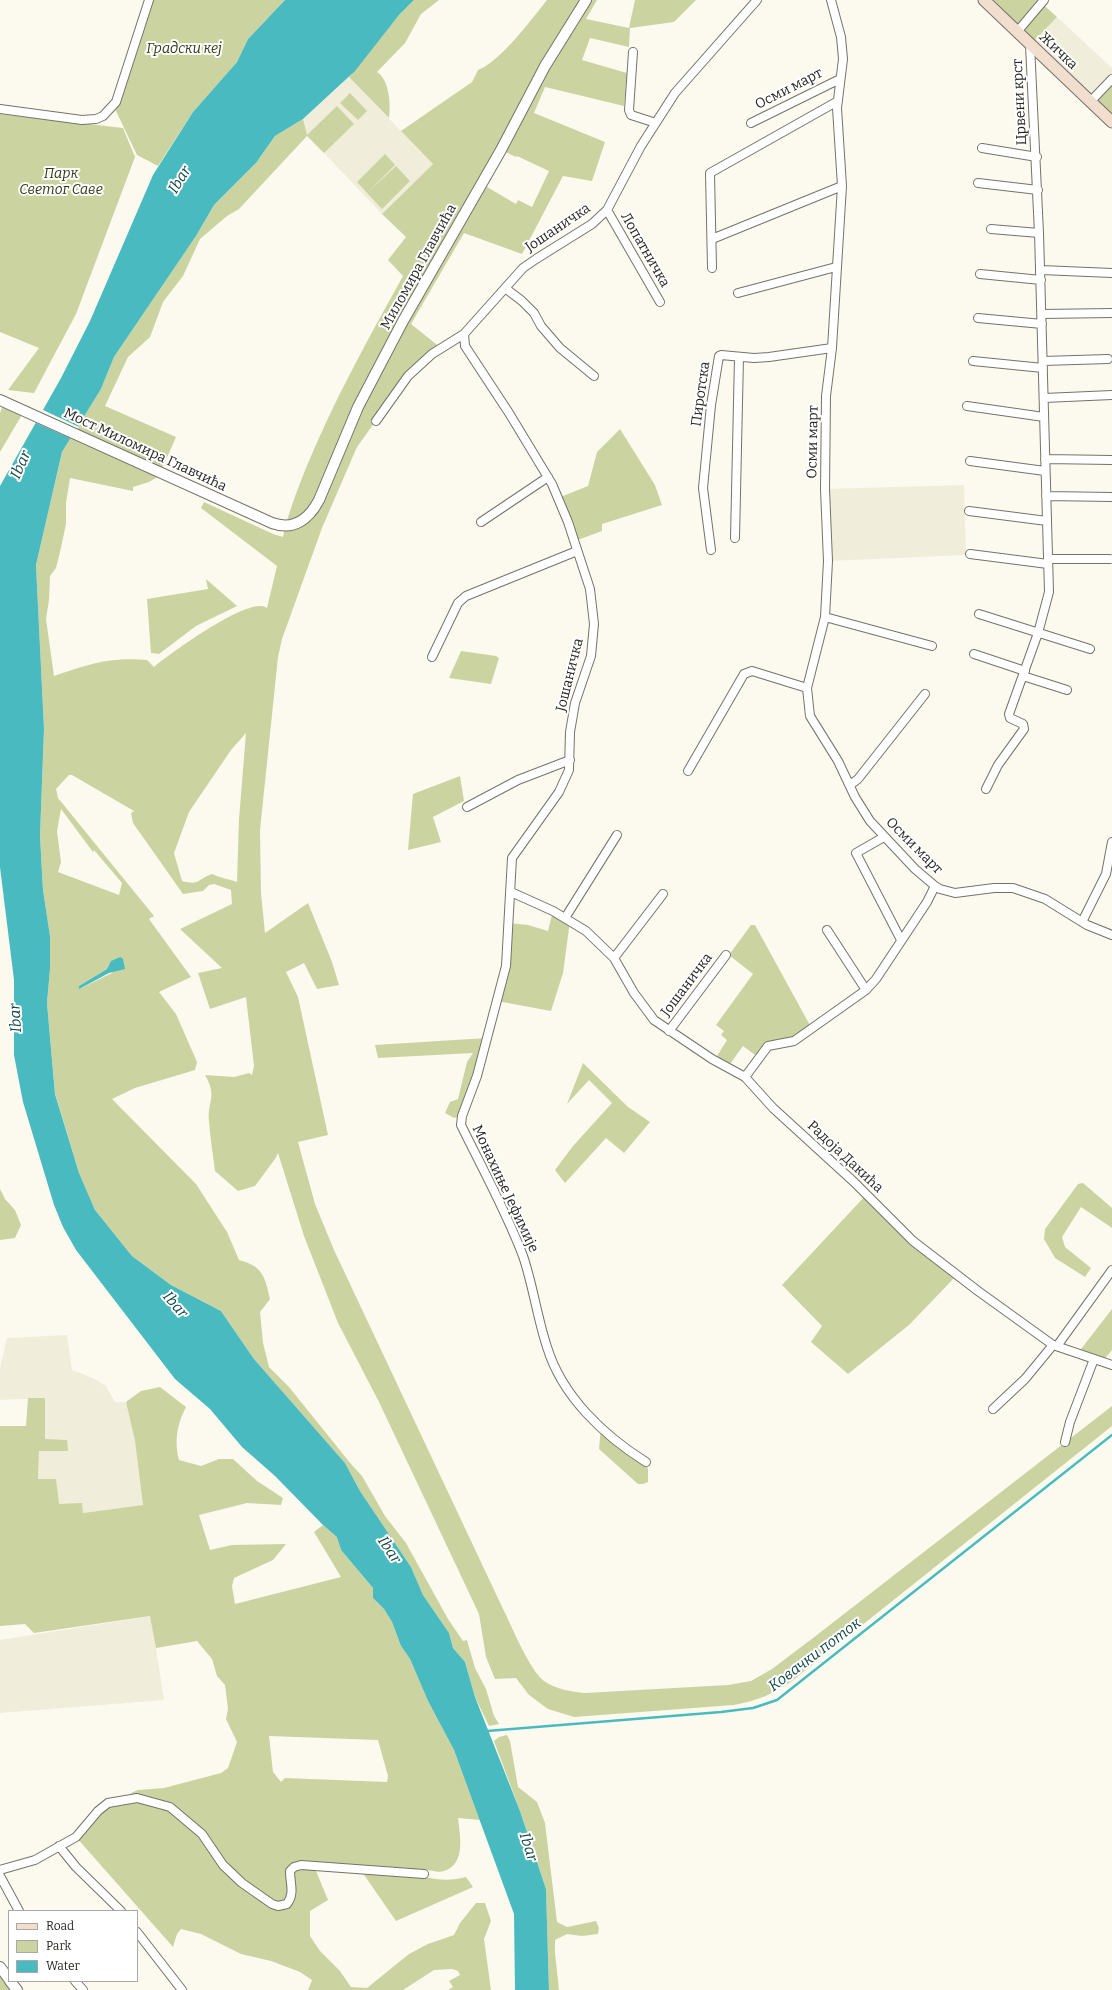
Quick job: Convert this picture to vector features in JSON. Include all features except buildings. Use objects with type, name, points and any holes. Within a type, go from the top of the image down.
[{"type":"main road","name":"Жичка","points":[[984,0],[1112,122]]},
{"type":"street","points":[[0,109],[88,120],[103,116],[109,112],[116,102],[149,0]]},
{"type":"street","name":"Миломира Главчића","points":[[269,522],[282,526],[296,524],[307,518],[314,509],[358,407],[396,334],[498,155],[545,66],[586,0]]},
{"type":"street","name":"Јошаничка","points":[[376,421],[408,376],[432,354],[464,334],[511,280],[536,259],[592,224],[607,210],[656,122],[675,93],[757,0]]},
{"type":"street","name":"Осми март","points":[[830,0],[841,37],[842,59],[838,102],[838,135],[842,186],[832,348],[826,396],[825,489],[828,561],[825,617],[806,688],[810,716],[838,761],[859,805],[884,837],[915,869],[935,886],[955,893],[994,888],[1013,888],[1045,899],[1082,922],[1112,935]]},
{"type":"street","points":[[1017,32],[1044,0]]},
{"type":"street","name":"Црвени крст","points":[[986,789],[998,765],[1024,729],[1023,724],[1011,719],[1008,714],[1024,674],[1049,592],[1038,190],[1030,45]]},
{"type":"street","points":[[633,52],[629,110],[631,115],[656,122]]},
{"type":"street","name":"Осми март","points":[[751,123],[840,79]]},
{"type":"street","points":[[1090,102],[1112,79]]},
{"type":"street","points":[[712,268],[710,173],[838,102]]},
{"type":"street","name":"Црвени крст","points":[[982,148],[1036,157]]},
{"type":"street","points":[[978,183],[1038,190]]},
{"type":"street","points":[[712,238],[842,186]]},
{"type":"street","name":"Лопатничка","points":[[607,210],[660,302]]},
{"type":"street","points":[[991,229],[1039,233]]},
{"type":"street","points":[[738,293],[836,267]]},
{"type":"street","points":[[1040,270],[1112,273]]},
{"type":"street","points":[[980,274],[1041,280]]},
{"type":"street","points":[[505,288],[522,301],[534,313],[541,326],[560,348],[594,376]]},
{"type":"street","points":[[1042,314],[1112,313]]},
{"type":"street","points":[[978,318],[1042,324]]},
{"type":"street","name":"Јошаничка","points":[[464,334],[465,346],[510,413],[548,477],[568,522],[590,589],[594,624],[590,656],[575,703],[570,732],[570,770],[559,792],[512,858],[511,892],[553,911],[586,931],[614,958],[634,993],[654,1020],[712,1060],[745,1077]]},
{"type":"street","name":"Пиротска","points":[[711,550],[703,488],[711,404],[719,356],[769,357],[832,348]]},
{"type":"street","points":[[735,538],[739,357]]},
{"type":"street","points":[[973,361],[1043,365],[1108,359]]},
{"type":"street","points":[[1044,398],[1112,395]]},
{"type":"street","name":"Мост Миломира Главчића","points":[[5,402],[269,522]]},
{"type":"street","points":[[967,406],[1044,417]]},
{"type":"street","points":[[1045,459],[1112,460]]},
{"type":"street","points":[[970,462],[1045,471]]},
{"type":"street","points":[[481,522],[548,477]]},
{"type":"street","points":[[1046,496],[1112,497]]},
{"type":"street","points":[[969,511],[1047,521]]},
{"type":"street","points":[[432,657],[458,603],[466,596],[577,551]]},
{"type":"street","points":[[970,554],[1048,562],[1110,559]]},
{"type":"street","points":[[980,614],[1090,648]]},
{"type":"street","points":[[825,617],[932,646]]},
{"type":"street","points":[[974,654],[1067,690]]},
{"type":"street","points":[[688,771],[744,674],[752,671],[806,688]]},
{"type":"street","points":[[850,785],[858,779],[925,694]]},
{"type":"street","points":[[467,807],[518,780],[570,760]]},
{"type":"street","points":[[565,918],[617,835]]},
{"type":"street","points":[[884,837],[856,853],[901,940]]},
{"type":"street","points":[[1082,922],[1106,874],[1111,854],[1112,842]]},
{"type":"street","points":[[745,1077],[768,1046],[794,1041],[866,990],[876,979],[935,886]]},
{"type":"street","name":"Монахиње Јефимије","points":[[511,892],[506,966],[477,1076],[462,1116],[461,1125],[523,1258],[547,1348],[559,1375],[572,1396],[592,1419],[632,1453],[646,1462]]},
{"type":"street","points":[[614,958],[663,894]]},
{"type":"street","points":[[827,930],[866,990]]},
{"type":"street","name":"Јошаничка","points":[[669,1031],[726,955]]},
{"type":"street","name":"Радоја Дакића","points":[[745,1077],[773,1108],[854,1182],[913,1241],[978,1291],[1055,1345],[1112,1365]]},
{"type":"street","points":[[993,1410],[1025,1379],[1055,1345],[1112,1270]]},
{"type":"street","points":[[1065,1442],[1094,1359]]},
{"type":"street","points":[[0,1870],[35,1860],[76,1837],[98,1811],[108,1803],[137,1798],[170,1807],[202,1834],[223,1865],[242,1883],[272,1904],[278,1906],[287,1904],[290,1900],[292,1893],[290,1871],[294,1867],[301,1865],[424,1874]]},
{"type":"street","points":[[59,1846],[76,1867],[120,1910]]},
{"type":"street","points":[[0,1876],[18,1910]]},
{"type":"street","points":[[138,1933],[182,1990]]},
{"type":"street","points":[[0,1967],[8,1977]]},
{"type":"street","points":[[76,1982],[82,1990]]},
{"type":"shaded area","points":[[1057,17],[1112,68],[1112,79],[1090,102],[1030,45]]},
{"type":"shaded area","points":[[349,77],[433,164],[382,214],[307,135],[305,128],[303,119]]},
{"type":"shaded area","points":[[964,485],[966,555],[828,561],[825,489]]},
{"type":"shaded area","points":[[67,1335],[72,1370],[93,1378],[106,1386],[115,1402],[126,1402],[135,1441],[143,1505],[83,1513],[59,1504],[38,1479],[39,1451],[68,1451],[45,1440],[45,1398],[0,1400],[0,1368],[7,1338]]},
{"type":"shaded area","points":[[151,1616],[164,1700],[0,1713],[0,1640]]},
{"type":"green space","name":"Градски кеј","points":[[149,0],[285,0],[248,39],[237,62],[193,112],[158,166],[137,155],[115,109]]},
{"type":"green space","points":[[414,0],[439,0],[421,14],[405,43],[377,72],[381,75],[387,86],[390,106],[389,118],[349,77],[399,15]]},
{"type":"green space","points":[[547,0],[597,0],[586,19],[629,28],[635,0],[696,0],[674,22],[630,28],[629,47],[590,38],[582,60],[627,73],[624,106],[545,87],[534,113],[605,142],[592,181],[563,176],[522,254],[464,233],[411,324],[441,348],[408,376],[357,447],[322,528],[282,639],[278,657],[260,830],[261,893],[265,933],[308,903],[332,962],[339,985],[317,989],[304,963],[286,972],[298,997],[328,1135],[298,1142],[315,1204],[334,1250],[522,1648],[533,1668],[544,1681],[564,1690],[585,1693],[728,1685],[751,1681],[772,1669],[813,1638],[1112,1406],[1112,1426],[792,1681],[778,1690],[764,1696],[734,1705],[574,1717],[548,1709],[529,1695],[516,1678],[495,1679],[486,1657],[479,1614],[379,1402],[338,1323],[304,1236],[278,1153],[255,1186],[238,1191],[215,1171],[209,1121],[211,1089],[205,1075],[234,1077],[249,1073],[252,1075],[254,1066],[246,997],[210,1009],[198,973],[222,968],[180,929],[232,904],[231,890],[214,884],[209,885],[203,891],[183,894],[133,823],[131,813],[134,811],[72,775],[69,775],[56,789],[58,798],[154,916],[149,919],[191,977],[159,992],[176,1014],[197,1062],[195,1070],[135,1088],[112,1099],[196,1184],[227,1232],[239,1260],[247,1262],[258,1269],[262,1274],[270,1299],[260,1312],[263,1343],[269,1367],[289,1387],[362,1476],[385,1516],[406,1543],[448,1619],[463,1641],[467,1640],[475,1668],[486,1689],[494,1716],[499,1724],[489,1726],[475,1697],[465,1662],[453,1648],[449,1633],[423,1595],[411,1567],[360,1491],[345,1463],[254,1359],[221,1311],[171,1285],[132,1256],[95,1210],[79,1173],[55,1093],[47,1003],[50,969],[50,936],[43,890],[40,836],[44,729],[36,565],[62,452],[101,389],[114,357],[196,236],[214,205],[256,163],[275,136],[303,119],[307,135],[337,106],[354,124],[324,153],[307,136],[239,209],[227,216],[200,239],[183,276],[163,302],[150,337],[128,357],[105,406],[176,437],[159,476],[149,482],[133,487],[133,491],[70,478],[66,503],[66,524],[56,568],[50,576],[49,600],[46,619],[54,676],[100,662],[110,661],[134,659],[147,660],[154,667],[192,639],[228,617],[258,606],[267,608],[277,566],[201,508],[204,502],[273,534],[283,537],[287,519],[316,443],[364,347],[403,276],[388,260],[406,237],[382,214],[433,164],[401,131],[472,82],[478,70],[487,65],[506,49]],"holes":[[[501,150],[549,171],[532,207],[518,200],[516,204],[482,184]],[[246,733],[239,819],[237,882],[212,874],[192,883],[182,881],[174,853],[189,812],[231,750]],[[61,809],[93,852],[94,850],[122,883],[119,895],[58,872],[61,862],[57,831]],[[120,957],[112,973],[79,989],[79,986],[107,969],[111,962]]]},
{"type":"green space","points":[[984,0],[1038,0],[1057,17],[1030,45]]},
{"type":"green space","points":[[1112,79],[1112,122],[1090,102]]},
{"type":"green space","points":[[350,93],[367,111],[358,120],[340,103]]},
{"type":"green space","name":"Парк Светог Саве","points":[[0,114],[123,128],[135,157],[76,314],[34,393],[8,390],[39,348],[0,332]]},
{"type":"green space","points":[[385,154],[395,165],[367,193],[357,182]]},
{"type":"green space","points":[[396,166],[410,181],[382,209],[367,193]]},
{"type":"green space","points":[[3,405],[23,413],[0,452],[0,413]]},
{"type":"green space","points":[[620,429],[655,485],[662,505],[602,524],[602,531],[575,541],[558,498],[588,486],[597,452]]},
{"type":"green space","points":[[206,579],[237,606],[196,626],[159,654],[151,653],[147,599],[208,589]]},
{"type":"green space","points":[[461,651],[496,656],[499,658],[491,684],[449,678]]},
{"type":"green space","points":[[460,776],[464,801],[433,817],[441,842],[408,850],[413,794]]},
{"type":"green space","points":[[553,911],[570,921],[563,973],[551,1011],[497,1001],[509,923],[528,925],[548,931]]},
{"type":"green space","points":[[751,925],[755,925],[812,1029],[794,1041],[768,1046],[755,1055],[743,1046],[730,1064],[717,1056],[727,1040],[721,1035],[724,1031],[716,1025],[753,974],[729,955]]},
{"type":"green space","points":[[487,1038],[462,1116],[454,1118],[445,1113],[450,1102],[458,1099],[467,1062],[473,1053],[378,1058],[375,1045]]},
{"type":"green space","points":[[583,1063],[628,1107],[650,1122],[624,1153],[606,1138],[565,1183],[555,1170],[573,1146],[612,1103],[589,1080],[567,1104]]},
{"type":"green space","points":[[1083,1183],[1112,1208],[1112,1228],[1081,1207],[1062,1237],[1065,1247],[1091,1268],[1085,1277],[1055,1258],[1044,1239],[1045,1229],[1078,1184]]},
{"type":"green space","points":[[0,1189],[5,1199],[15,1210],[21,1225],[15,1238],[0,1240]]},
{"type":"green space","points":[[866,1195],[957,1275],[909,1325],[848,1374],[811,1342],[822,1326],[782,1285]]},
{"type":"green space","points":[[1112,1309],[1112,1350],[1102,1362],[1078,1353]]},
{"type":"green space","points":[[160,1387],[186,1407],[180,1420],[177,1433],[177,1453],[179,1460],[201,1466],[219,1459],[233,1459],[257,1481],[283,1498],[281,1505],[247,1503],[199,1515],[210,1550],[232,1545],[286,1544],[273,1560],[234,1578],[232,1586],[235,1604],[341,1577],[314,1532],[323,1525],[338,1537],[341,1550],[373,1588],[373,1598],[384,1609],[392,1622],[401,1646],[410,1659],[428,1701],[454,1750],[480,1820],[458,1818],[460,1849],[456,1862],[442,1872],[425,1870],[424,1877],[445,1880],[466,1877],[473,1887],[396,1921],[360,1869],[314,1866],[328,1900],[310,1911],[310,1936],[320,1951],[340,1971],[351,1987],[367,1988],[409,1954],[428,1944],[454,1935],[460,1923],[476,1903],[485,1903],[491,1921],[484,1939],[491,1990],[448,1990],[453,1987],[449,1981],[460,1975],[458,1971],[452,1969],[434,1970],[403,1990],[308,1990],[312,1980],[300,1972],[271,1961],[241,1954],[201,1934],[181,1929],[177,1934],[173,1947],[76,1837],[98,1811],[131,1799],[131,1793],[138,1790],[164,1788],[221,1773],[228,1768],[237,1742],[226,1719],[228,1709],[225,1685],[217,1676],[212,1659],[197,1641],[156,1648],[150,1616],[34,1633],[25,1624],[0,1626],[0,1426],[26,1426],[28,1398],[45,1398],[45,1439],[67,1440],[68,1451],[39,1451],[38,1479],[56,1479],[59,1504],[82,1503],[83,1513],[143,1505],[135,1441],[126,1402],[141,1391]],"holes":[[[269,1736],[378,1740],[388,1776],[387,1782],[285,1778],[281,1782],[273,1772]]]},
{"type":"green space","points":[[601,1427],[646,1462],[648,1469],[648,1482],[638,1484],[599,1449]]},
{"type":"green space","points":[[507,1735],[510,1741],[518,1787],[537,1802],[545,1823],[557,1922],[567,1927],[596,1921],[599,1928],[598,1934],[582,1936],[567,1934],[555,1940],[559,1990],[549,1990],[546,1889],[520,1811],[494,1741],[499,1737]]},
{"type":"green space","points":[[0,1974],[10,1990],[0,1990]]},
{"type":"water","name":"Ibar","points":[[285,0],[414,0],[399,15],[355,71],[303,119],[275,136],[256,163],[214,205],[196,236],[114,357],[101,389],[62,452],[36,565],[44,729],[40,836],[43,890],[50,936],[50,969],[47,1003],[55,1094],[79,1173],[95,1210],[132,1256],[171,1285],[221,1311],[254,1359],[345,1463],[360,1491],[411,1567],[423,1595],[449,1633],[453,1648],[465,1662],[475,1697],[520,1811],[546,1889],[549,1990],[515,1990],[514,1914],[454,1750],[428,1701],[410,1659],[401,1646],[392,1622],[384,1609],[373,1598],[373,1588],[341,1550],[337,1537],[323,1525],[275,1476],[242,1447],[210,1409],[175,1379],[76,1250],[63,1227],[54,1205],[23,1102],[14,1055],[14,980],[0,867],[0,486],[61,378],[90,321],[153,175],[193,112],[237,62],[248,39]]},
{"type":"water","points":[[120,957],[123,959],[125,969],[109,973],[79,989],[79,986],[107,969],[111,961]]},
{"type":"pier","points":[[41,409],[79,427],[72,439],[34,422]]},
{"type":"waterway","name":"Ковачки поток","points":[[487,1731],[721,1712],[753,1708],[777,1700],[1112,1435]]}]
